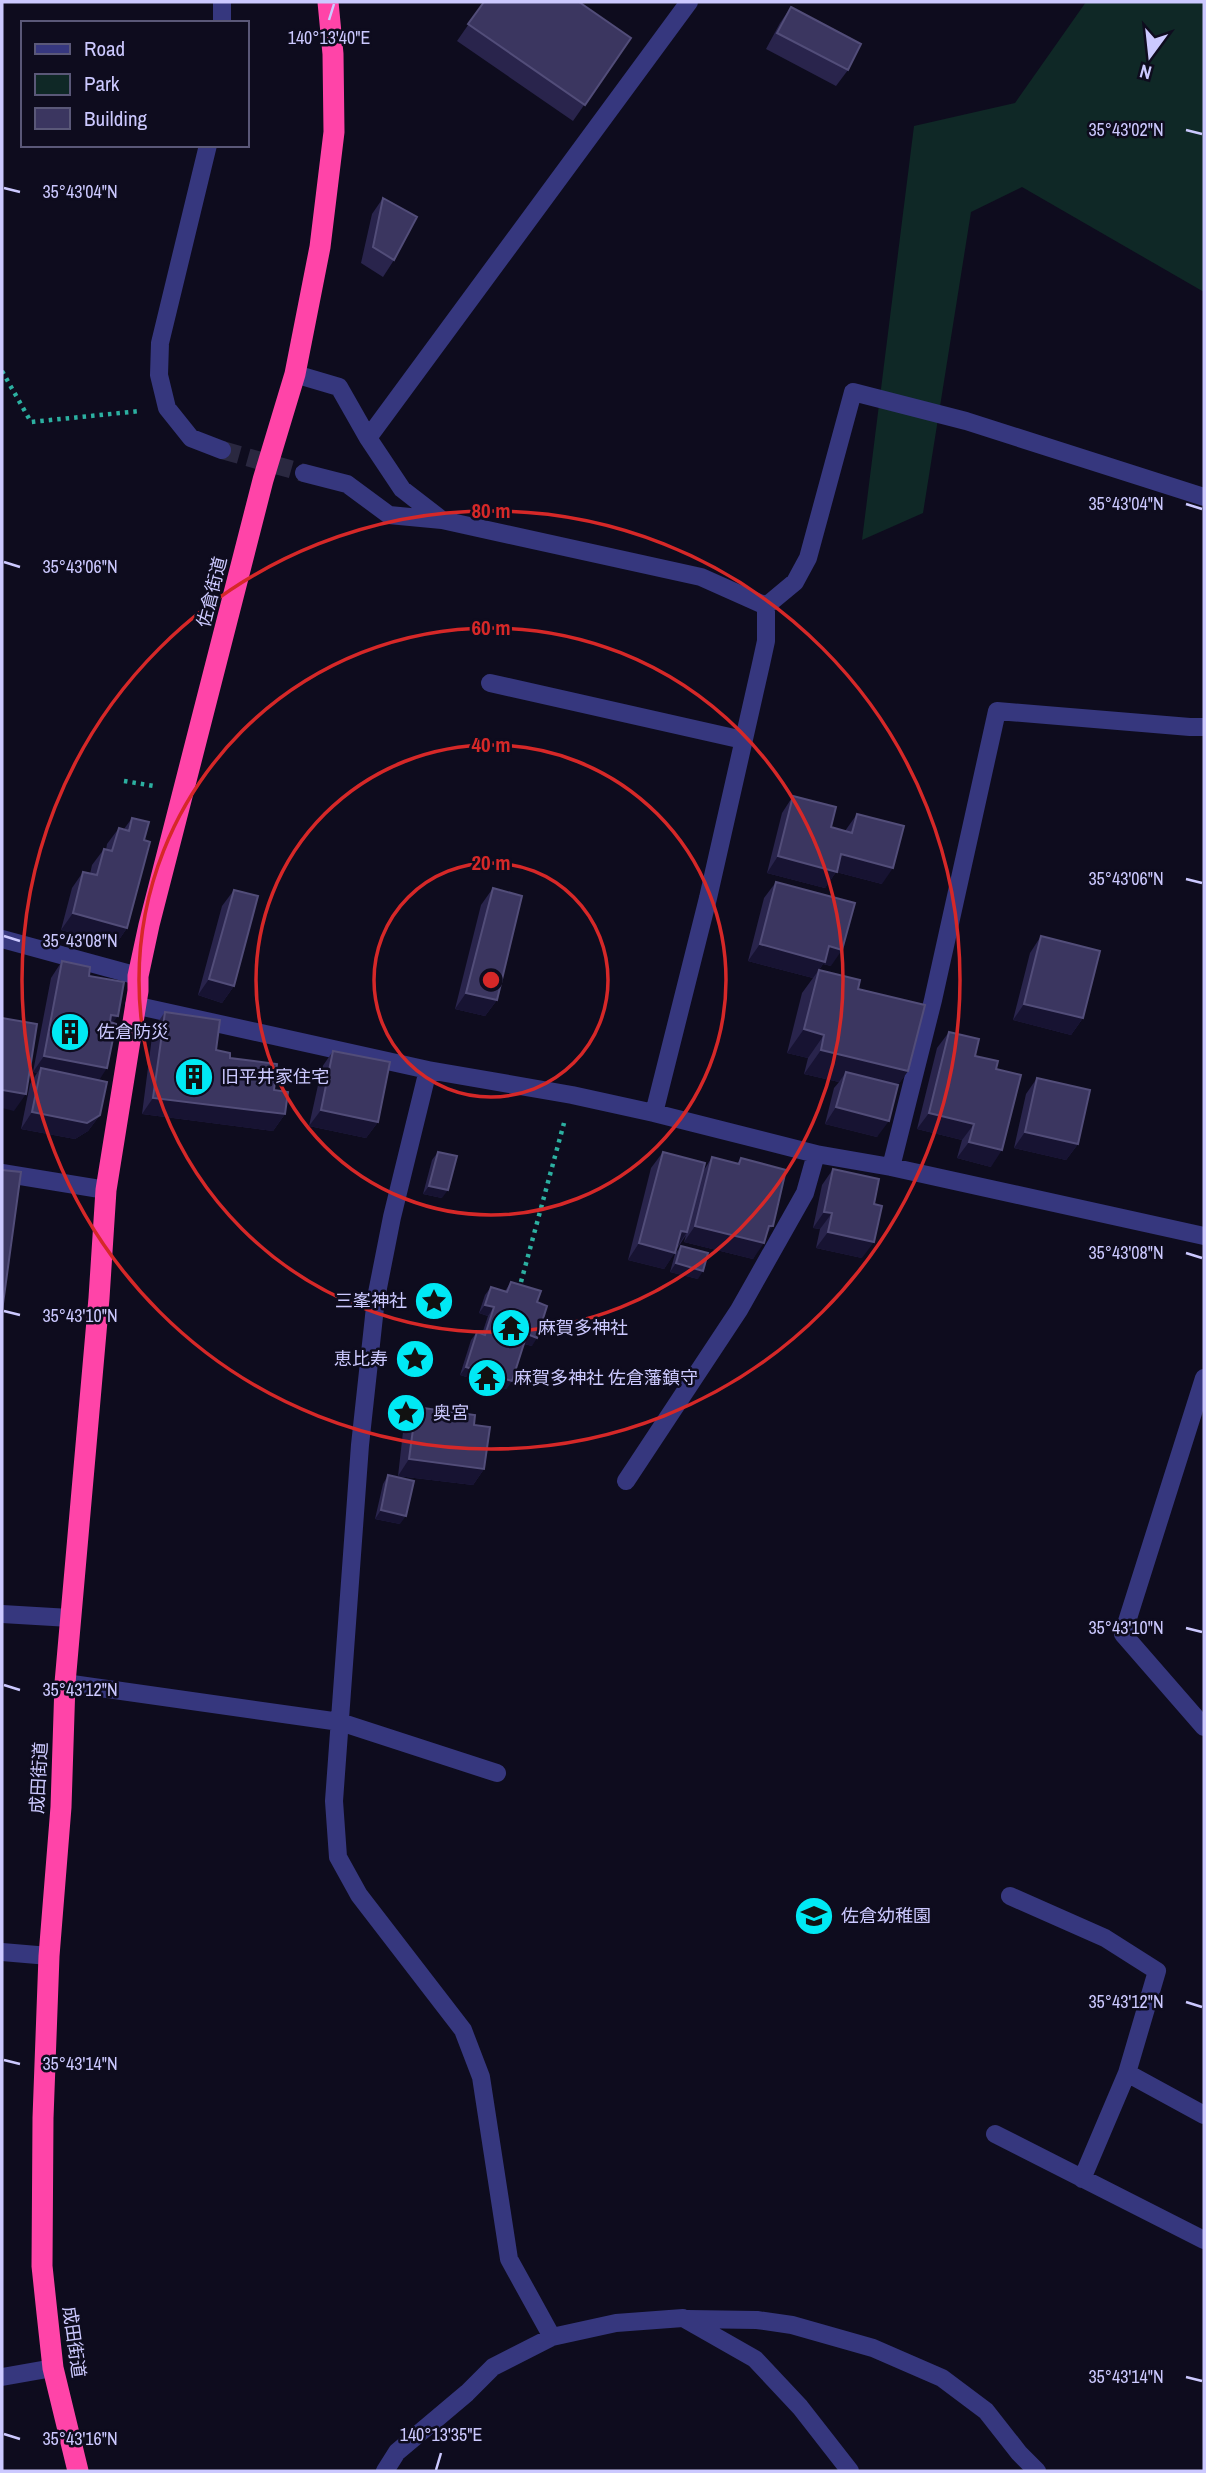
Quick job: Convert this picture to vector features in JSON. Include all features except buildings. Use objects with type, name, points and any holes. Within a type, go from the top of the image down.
[{"type":"highway","name":"佐倉街道","points":[[106,1190],[138,991],[138,976],[165,857],[213,681],[263,480],[295,374],[320,247],[334,132],[328,2]]},
{"type":"highway","name":"成田街道","points":[[78,2471],[53,2368],[42,2266],[43,2118],[50,1956],[61,1807],[65,1683],[106,1190]]},
{"type":"street","points":[[222,2],[222,21]]},
{"type":"street","points":[[368,438],[689,2]]},
{"type":"street","points":[[208,147],[160,343],[159,375],[167,408],[191,438],[222,450]]},
{"type":"street","points":[[295,374],[339,387],[368,438],[402,489],[442,520]]},
{"type":"street","points":[[766,606],[795,582],[808,558],[853,392],[966,421],[1204,497]]},
{"type":"street","points":[[304,473],[347,484],[389,515],[442,520],[701,577],[766,606]]},
{"type":"street","points":[[654,1113],[708,898],[766,641],[766,606]]},
{"type":"street","points":[[490,683],[743,740]]},
{"type":"street","points":[[891,1167],[933,1000],[997,711],[1204,727]]},
{"type":"street","points":[[2,939],[138,976]]},
{"type":"street","points":[[134,1005],[428,1070],[572,1095],[816,1154],[891,1167],[1204,1236]]},
{"type":"street","points":[[428,1070],[392,1217],[376,1298],[360,1445],[334,1801],[338,1857],[359,1895],[463,2030],[481,2077],[509,2259],[552,2337]]},
{"type":"street","points":[[626,1481],[739,1310],[805,1193],[816,1154]]},
{"type":"street","points":[[2,1172],[106,1190]]},
{"type":"street","points":[[1204,1378],[1123,1634],[1204,1727]]},
{"type":"street","points":[[2,1614],[70,1618]]},
{"type":"street","points":[[65,1683],[340,1722],[498,1773]]},
{"type":"street","points":[[1010,1896],[1105,1938],[1157,1971],[1127,2073],[1082,2179]]},
{"type":"street","points":[[2,1952],[50,1956]]},
{"type":"street","points":[[1127,2073],[1204,2115]]},
{"type":"street","points":[[995,2134],[1204,2240]]},
{"type":"street","points":[[683,2318],[755,2359],[800,2407],[850,2471]]},
{"type":"street","points":[[385,2471],[397,2452],[467,2393],[493,2367],[552,2337],[616,2323],[683,2318],[757,2320],[792,2325],[884,2353],[942,2378],[986,2411],[1019,2454],[1037,2471]]},
{"type":"street","points":[[2,2377],[53,2368]]},
{"type":"path","points":[[2,371],[31,422],[167,408]]},
{"type":"path","points":[[124,781],[158,787]]},
{"type":"path","points":[[521,1282],[560,1138]]},
{"type":"green space","points":[[1086,2],[1204,2],[1204,292],[1022,187],[971,212],[923,513],[862,540],[914,126],[1015,103]]},
{"type":"tunnel","points":[[222,450],[304,473]]},
{"type":"place","name":"佐倉防災","points":[[70,1032]]},
{"type":"place","name":"旧平井家住宅","points":[[194,1077]]},
{"type":"place","name":"三峯神社","points":[[434,1301]]},
{"type":"place","name":"麻賀多神社","points":[[511,1328]]},
{"type":"place","name":"恵比寿","points":[[415,1359]]},
{"type":"place","name":"麻賀多神社 佐倉藩鎮守","points":[[487,1378]]},
{"type":"place","name":"奥宮","points":[[406,1413]]},
{"type":"place","name":"佐倉幼稚園","points":[[814,1916]]}]
